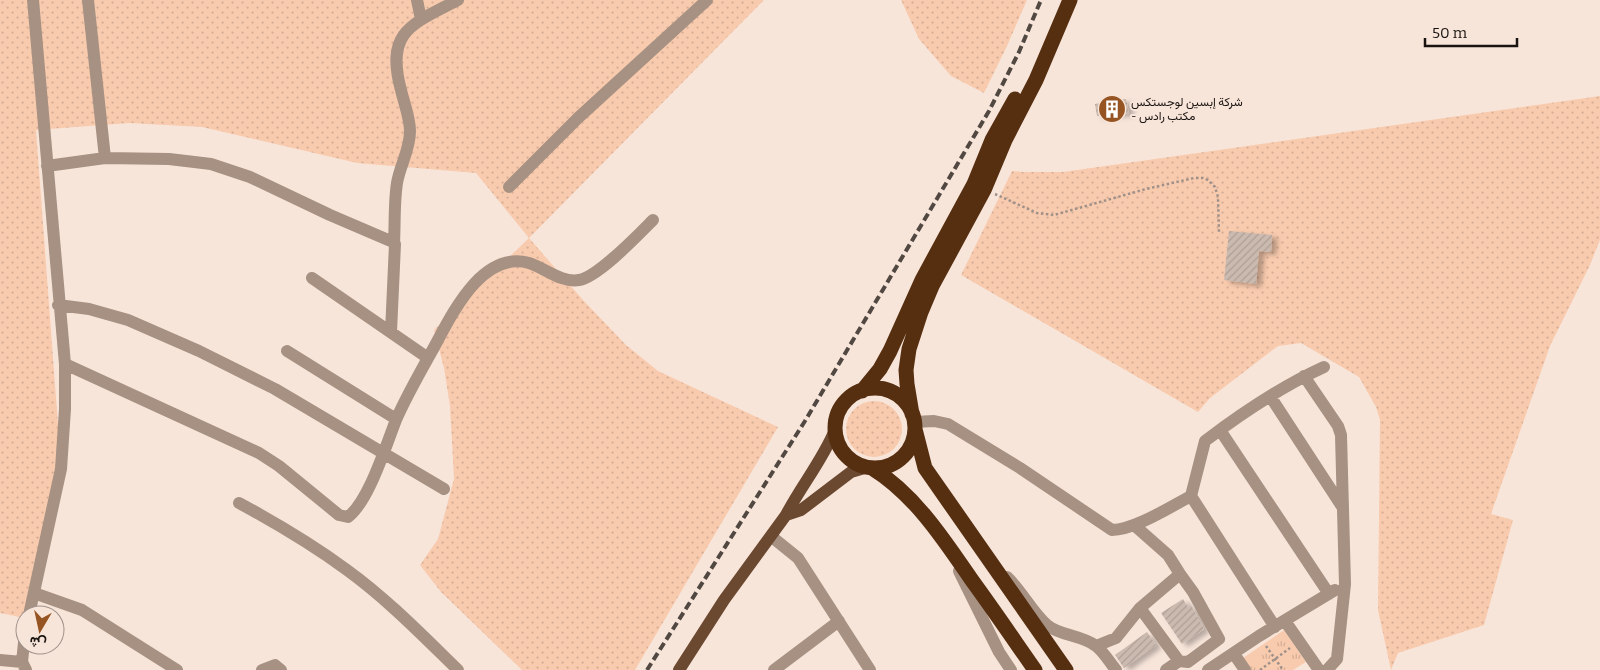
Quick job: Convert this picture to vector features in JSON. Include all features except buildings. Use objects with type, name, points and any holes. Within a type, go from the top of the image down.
[{"type":"highway","points":[[862,391],[880,369],[890,351],[922,280],[974,184],[992,140],[1029,75],[1060,0]]},
{"type":"highway","points":[[1066,670],[925,468],[919,450],[906,370],[921,312],[932,286],[984,190],[1036,80],[1070,0]]},
{"type":"highway","points":[[870,468],[881,468],[898,461],[910,447],[914,422],[906,404],[886,390],[862,391],[854,394],[842,406],[838,414],[835,430],[837,441],[842,451],[850,459],[888,478],[902,490],[944,539],[1035,670]]},
{"type":"main road","points":[[679,670],[724,600],[786,516],[793,501],[827,450],[835,430]]},
{"type":"main road","points":[[786,516],[800,510],[851,472],[870,468]]},
{"type":"street","points":[[31,605],[61,469],[66,409],[65,364],[58,305],[33,0]]},
{"type":"street","points":[[88,0],[105,158]]},
{"type":"street","points":[[417,0],[421,19]]},
{"type":"street","points":[[391,332],[397,182],[408,151],[410,129],[399,84],[396,56],[400,38],[409,28],[421,19],[458,0]]},
{"type":"street","points":[[509,187],[578,118],[708,0]]},
{"type":"street","points":[[47,166],[105,158],[169,159],[211,164],[250,177],[394,244]]},
{"type":"street","points":[[65,364],[258,453],[279,466],[339,515],[348,517],[354,513],[384,454],[396,419],[428,358],[469,288],[482,275],[496,266],[527,262],[556,276],[580,280],[600,268],[652,220]]},
{"type":"street","points":[[312,278],[428,358]]},
{"type":"street","points":[[58,305],[89,309],[128,320],[199,351],[275,389],[444,489]]},
{"type":"street","points":[[287,351],[396,419]]},
{"type":"street","points":[[914,422],[934,421],[948,424],[1020,468],[1112,530],[1121,530],[1191,496],[1205,441],[1270,396],[1304,376],[1324,367]]},
{"type":"street","points":[[1304,376],[1338,426],[1342,435],[1345,584],[1336,660],[1327,670]]},
{"type":"street","points":[[1270,396],[1343,508]]},
{"type":"street","points":[[1220,430],[1329,594]]},
{"type":"street","points":[[1191,496],[1280,624],[1299,641],[1319,670]]},
{"type":"street","points":[[239,503],[278,524],[348,571],[386,602],[458,670]]},
{"type":"street","points":[[1134,525],[1168,555],[1193,592],[1220,639],[1188,662],[1179,661],[1166,670]]},
{"type":"street","points":[[772,537],[798,558],[870,670]]},
{"type":"street","points":[[944,539],[999,652],[1011,670]]},
{"type":"street","points":[[992,565],[1020,591],[1045,623],[1052,628],[1096,646],[1116,670]]},
{"type":"street","points":[[1096,646],[1116,638],[1140,608],[1180,574]]},
{"type":"street","points":[[1208,670],[1259,636],[1345,584]]},
{"type":"street","points":[[34,593],[82,610],[177,670]]},
{"type":"street","points":[[1140,608],[1179,661]]},
{"type":"street","points":[[774,670],[839,622]]},
{"type":"street","points":[[1234,654],[1245,670]]},
{"type":"street","points":[[0,660],[24,666]]},
{"type":"street","points":[[262,670],[274,665],[281,670]]},
{"type":"path","points":[[984,190],[1037,214],[1054,215],[1146,189],[1194,178],[1203,178],[1215,187],[1219,233]]},
{"type":"path","points":[[1259,636],[1282,670]]},
{"type":"path","points":[[1260,670],[1299,641]]},
{"type":"green space","points":[[0,0],[764,0],[529,238],[476,173],[357,163],[202,127],[129,123],[36,130],[59,438],[54,485],[28,605],[15,605],[15,616],[0,613]]},
{"type":"green space","points":[[901,0],[1027,0],[984,93],[951,76],[919,39]]},
{"type":"green space","points":[[1600,96],[1600,240],[1590,265],[1550,346],[1491,514],[1513,520],[1484,625],[1398,653],[1391,670],[1378,610],[1380,420],[1376,407],[1359,377],[1301,343],[1278,346],[1210,398],[1198,412],[961,275],[1012,171],[1063,172]]},
{"type":"green space","points":[[529,238],[583,300],[626,345],[658,371],[778,427],[635,670],[522,670],[441,592],[420,565],[438,539],[454,479],[450,406],[444,368],[434,330]]},
{"type":"green space","points":[[874,401],[885,403],[894,409],[900,418],[902,429],[900,440],[894,449],[885,455],[874,457],[863,455],[854,449],[848,440],[846,429],[848,418],[854,409],[863,403]]},
{"type":"green space","points":[[1284,630],[1306,662],[1293,670],[1251,670],[1243,658]]},
{"type":"railway","points":[[647,670],[805,421],[989,111],[1019,52],[1041,0]]},
{"type":"place","name":"شركة إبسين لوجستكس - مكتب رادس","points":[[1112,109]]}]
